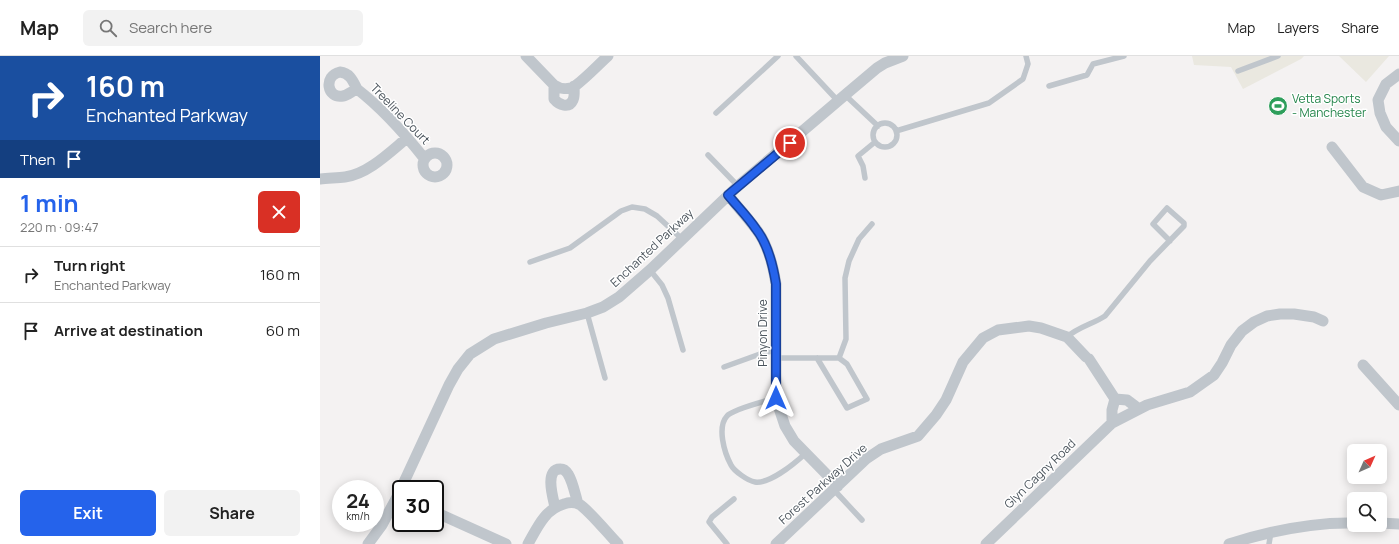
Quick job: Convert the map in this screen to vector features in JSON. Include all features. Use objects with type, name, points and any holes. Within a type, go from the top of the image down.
[{"type":"street","points":[[526,56],[564,87],[608,56]]},
{"type":"street","name":"Enchanted Parkway","points":[[407,480],[449,385],[470,354],[494,339],[546,322],[587,313],[618,297],[650,270],[738,186],[841,98],[877,68],[901,56]]},
{"type":"street","points":[[1399,74],[1386,84],[1378,100],[1380,113],[1386,127],[1399,141]]},
{"type":"street","name":"Treeline Court","points":[[357,89],[374,102],[424,158]]},
{"type":"street","points":[[320,179],[345,177],[359,173],[388,154],[407,138]]},
{"type":"street","points":[[1332,147],[1363,187],[1381,195],[1399,191]]},
{"type":"street","name":"Pinyon Drive","points":[[728,195],[757,230],[765,245],[773,269],[776,284],[776,398],[785,426],[794,441],[836,488]]},
{"type":"street","name":"Glyn Cagny Road","points":[[986,544],[1112,423],[1154,402],[1190,392],[1214,375],[1222,363],[1230,345],[1242,330],[1254,322],[1267,316],[1280,314],[1294,314],[1314,317],[1324,321]]},
{"type":"street","name":"Forest Parkway Drive","points":[[776,544],[866,459],[881,449],[918,436],[936,415],[946,400],[963,362],[983,338],[998,330],[1029,326],[1048,330],[1066,338],[1088,358],[1114,399]]},
{"type":"street","points":[[1363,365],[1399,405]]},
{"type":"street","points":[[1112,423],[1114,399],[1127,400],[1139,409]]},
{"type":"street","points":[[555,507],[551,476],[554,471],[563,469],[568,473],[578,504],[618,544]]},
{"type":"street","points":[[528,544],[548,513],[555,507],[571,502],[578,504]]},
{"type":"street","name":"Enchanted Parkway","points":[[368,544],[392,508]]},
{"type":"street","points":[[444,516],[506,544]]},
{"type":"street","points":[[1230,544],[1272,532],[1306,525],[1347,523]]},
{"type":"street","points":[[1387,523],[1399,524]]},
{"type":"lane","points":[[716,114],[778,56]]},
{"type":"lane","points":[[796,56],[841,98],[878,126]]},
{"type":"lane","points":[[896,131],[989,103],[1023,79],[1028,64],[1026,56]]},
{"type":"lane","points":[[1049,86],[1087,76],[1093,64],[1124,56]]},
{"type":"lane","points":[[1238,71],[1278,56]]},
{"type":"lane","points":[[882,124],[889,124],[896,131],[896,140],[888,147],[881,146],[875,142],[874,135],[878,126],[882,124]]},
{"type":"lane","points":[[865,178],[863,166],[858,156],[875,142]]},
{"type":"lane","points":[[708,155],[738,186]]},
{"type":"lane","points":[[530,262],[570,248],[620,211],[632,207],[645,209],[656,216],[682,239]]},
{"type":"lane","points":[[1066,338],[1072,332],[1106,316],[1150,261],[1170,241],[1185,225],[1167,208],[1153,224],[1170,241]]},
{"type":"lane","points":[[839,358],[846,339],[845,278],[849,261],[859,239],[872,224]]},
{"type":"lane","points":[[650,270],[662,285],[668,298],[683,350]]},
{"type":"lane","points":[[587,313],[605,378]]},
{"type":"lane","points":[[724,367],[760,354],[839,358],[847,364],[867,399],[847,408],[817,358]]},
{"type":"lane","points":[[776,398],[729,414],[723,421],[722,439],[730,464],[735,470],[756,482],[777,475],[794,464],[805,454]]},
{"type":"lane","points":[[836,488],[862,520]]},
{"type":"lane","points":[[727,544],[709,522],[712,517],[734,499]]},
{"type":"lane","points":[[1270,544],[1272,532]]},
{"type":"shaded area","points":[[1192,56],[1304,56],[1301,59],[1243,89],[1231,67],[1194,65]]},
{"type":"shaded area","points":[[1339,56],[1389,56],[1366,82]]},
{"type":"place","name":"Vetta Sports - Manchester","points":[[1278,106]]},
{"type":"route","points":[[776,398],[776,284],[773,269],[765,245],[757,230],[728,195],[790,143]]}]
